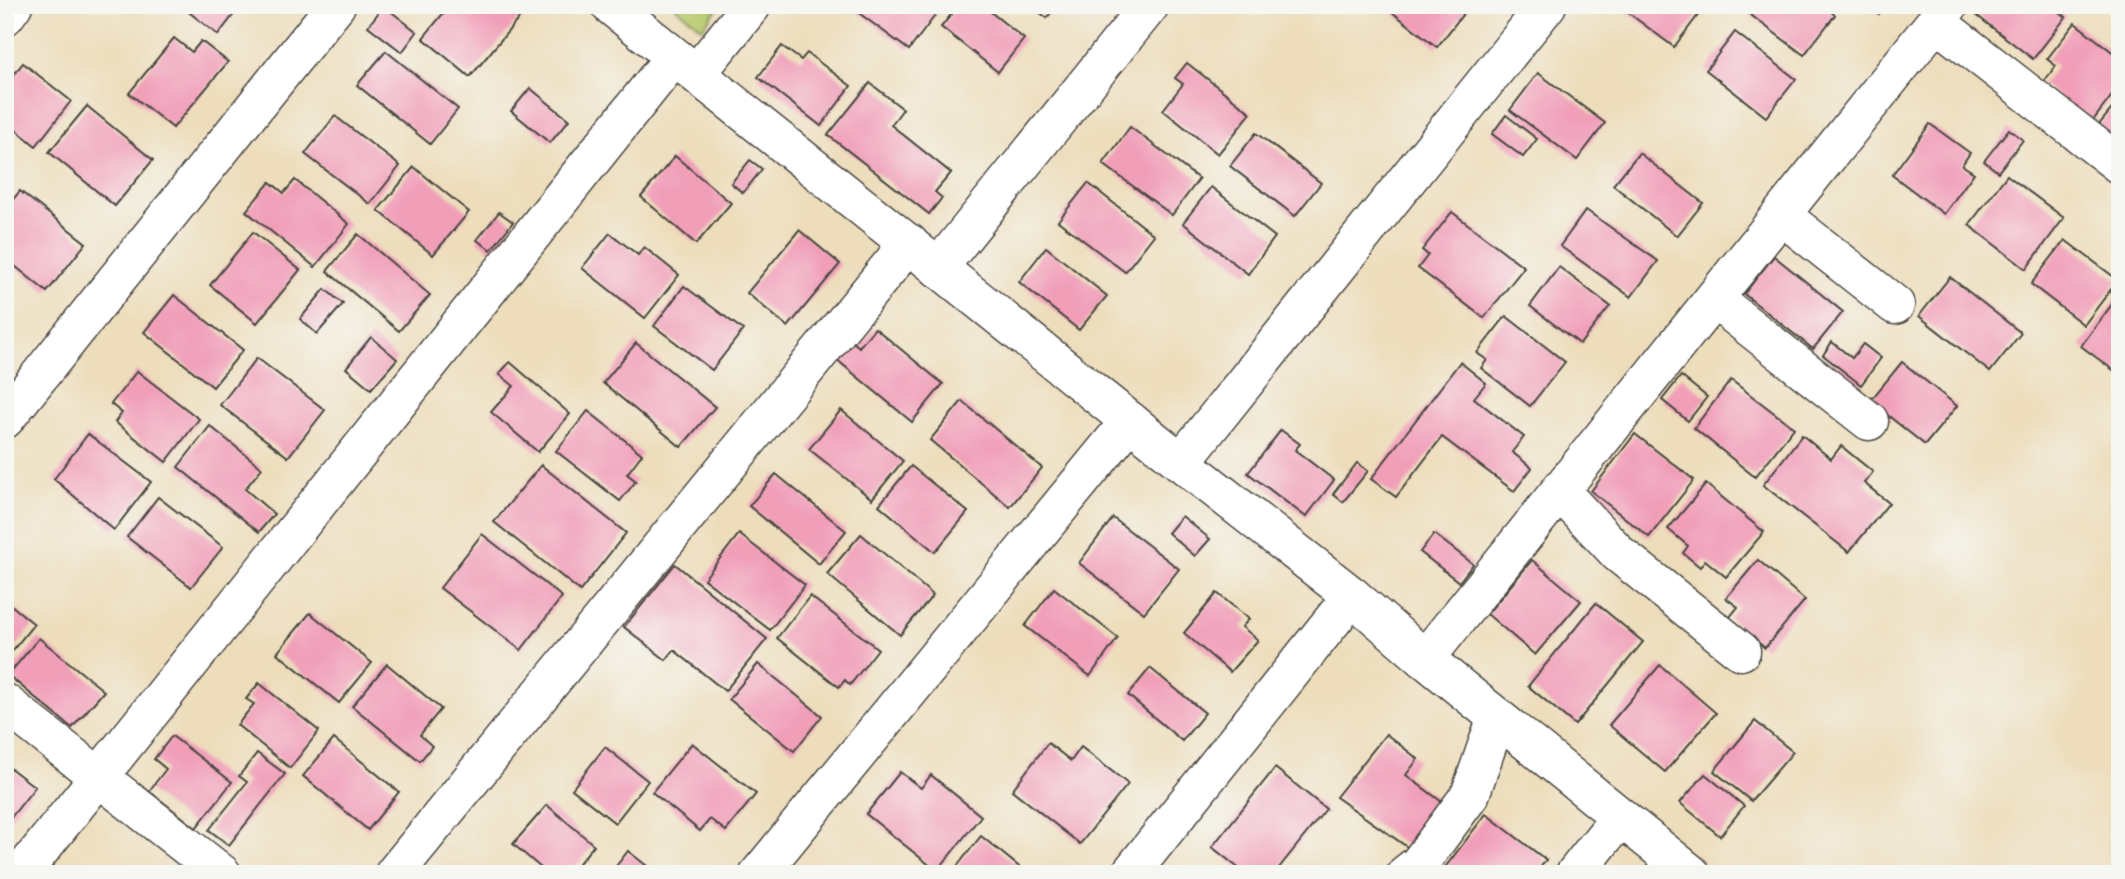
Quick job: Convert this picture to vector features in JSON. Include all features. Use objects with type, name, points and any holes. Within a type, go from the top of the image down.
[{"type":"street","points":[[5,16],[13,5]]},
{"type":"street","points":[[5,419],[336,5]]},
{"type":"street","points":[[610,5],[1352,596],[1425,659],[1691,874]]},
{"type":"street","points":[[21,874],[685,65],[752,5]]},
{"type":"street","points":[[938,268],[1150,5]]},
{"type":"street","points":[[1181,462],[1547,5]]},
{"type":"street","points":[[1425,659],[1942,14],[2120,165]]},
{"type":"street","points":[[1781,215],[1895,305]]},
{"type":"street","points":[[394,874],[909,243]]},
{"type":"street","points":[[1714,299],[1869,421]]},
{"type":"street","points":[[759,874],[1130,421]]},
{"type":"street","points":[[1560,491],[1619,554],[1741,651]]},
{"type":"street","points":[[1130,874],[1352,596]]},
{"type":"street","points":[[5,703],[222,874]]},
{"type":"street","points":[[1406,874],[1419,864],[1470,795],[1497,718]]},
{"type":"street","points":[[1574,874],[1620,817]]},
{"type":"green space","points":[[673,5],[720,5],[702,28]]},
{"type":"building","points":[[180,5],[241,5],[218,35]]},
{"type":"building","points":[[450,5],[466,5],[471,9],[474,5],[506,5],[520,17],[470,77],[423,38]]},
{"type":"building","points":[[848,5],[926,5],[937,13],[909,50]]},
{"type":"building","points":[[959,5],[982,5],[1024,39],[998,72],[941,27]]},
{"type":"building","points":[[1030,5],[1056,5],[1047,18]]},
{"type":"building","points":[[1383,5],[1470,5],[1437,47]]},
{"type":"building","points":[[1618,5],[1696,5],[1702,10],[1674,47]]},
{"type":"building","points":[[1748,5],[1822,5],[1835,15],[1804,55],[1744,10]]},
{"type":"building","points":[[1867,5],[1885,5],[1879,14]]},
{"type":"building","points":[[1982,5],[2051,5],[2066,17],[2033,59],[1975,14]]},
{"type":"building","points":[[384,6],[417,32],[402,52],[368,26]]},
{"type":"building","points":[[2075,23],[2120,58],[2120,85],[2091,123],[2042,84],[2056,66],[2047,59]]},
{"type":"building","points":[[1735,32],[1796,79],[1766,117],[1706,70]]},
{"type":"building","points":[[174,38],[192,52],[201,41],[228,62],[173,128],[129,93]]},
{"type":"building","points":[[782,46],[801,60],[807,53],[851,86],[821,126],[758,77]]},
{"type":"building","points":[[386,51],[458,109],[430,144],[357,85]]},
{"type":"building","points":[[23,63],[71,101],[36,146],[5,121],[5,86]]},
{"type":"building","points":[[1187,63],[1251,113],[1218,154],[1163,110],[1183,84],[1175,78]]},
{"type":"building","points":[[1538,73],[1605,123],[1577,160],[1510,110]]},
{"type":"building","points":[[870,83],[903,109],[891,125],[951,173],[935,192],[942,198],[929,214],[828,135]]},
{"type":"building","points":[[530,88],[569,120],[550,143],[511,111]]},
{"type":"building","points":[[2120,99],[2120,147],[2096,128]]},
{"type":"building","points":[[87,106],[153,160],[115,206],[49,152]]},
{"type":"building","points":[[1506,115],[1537,139],[1523,157],[1492,134]]},
{"type":"building","points":[[335,116],[400,166],[370,204],[305,154]]},
{"type":"building","points":[[1930,124],[1970,153],[1962,165],[1974,173],[1944,214],[1892,175]]},
{"type":"building","points":[[1130,127],[1199,179],[1172,215],[1103,164]]},
{"type":"building","points":[[2009,129],[2023,140],[1998,172],[1984,161]]},
{"type":"building","points":[[1256,133],[1321,183],[1295,216],[1230,166]]},
{"type":"building","points":[[1639,153],[1703,203],[1677,236],[1613,185]]},
{"type":"building","points":[[675,156],[731,203],[696,244],[641,197]]},
{"type":"building","points":[[750,160],[762,169],[743,193],[731,183]]},
{"type":"building","points":[[414,167],[469,212],[433,255],[378,210]]},
{"type":"building","points":[[2007,175],[2064,218],[2026,269],[1969,225]]},
{"type":"building","points":[[295,180],[349,224],[315,267],[246,211],[270,182],[284,193]]},
{"type":"building","points":[[1088,183],[1154,235],[1125,272],[1058,221]]},
{"type":"building","points":[[1211,187],[1275,237],[1248,274],[1183,223]]},
{"type":"building","points":[[20,191],[86,243],[47,292],[5,258],[5,209]]},
{"type":"building","points":[[1586,210],[1658,261],[1631,297],[1560,246]]},
{"type":"building","points":[[499,212],[513,222],[491,250],[477,240]]},
{"type":"building","points":[[1452,212],[1524,267],[1484,318],[1418,268],[1428,255],[1422,250]]},
{"type":"building","points":[[799,230],[840,264],[788,327],[747,293]]},
{"type":"building","points":[[253,232],[300,270],[257,323],[210,285]]},
{"type":"building","points":[[610,233],[638,255],[644,247],[679,275],[645,318],[582,268]]},
{"type":"building","points":[[358,234],[430,295],[399,331],[327,271]]},
{"type":"building","points":[[2065,240],[2118,280],[2084,325],[2031,284]]},
{"type":"building","points":[[1046,247],[1107,296],[1079,330],[1019,282]]},
{"type":"building","points":[[1774,256],[1843,312],[1813,349],[1744,294]]},
{"type":"building","points":[[1559,267],[1610,306],[1580,344],[1530,306]]},
{"type":"building","points":[[1950,277],[2021,333],[1990,372],[1919,316]]},
{"type":"building","points":[[684,286],[743,330],[712,370],[654,326]]},
{"type":"building","points":[[325,289],[343,304],[317,334],[300,319]]},
{"type":"building","points":[[174,295],[243,350],[213,387],[144,332]]},
{"type":"building","points":[[2116,299],[2120,302],[2120,375],[2081,346]]},
{"type":"building","points":[[1506,316],[1565,362],[1530,406],[1481,368],[1487,360],[1477,353]]},
{"type":"building","points":[[875,328],[943,384],[912,422],[836,359],[851,340],[859,347]]},
{"type":"building","points":[[371,337],[397,359],[371,389],[346,368]]},
{"type":"building","points":[[1832,342],[1852,358],[1863,344],[1881,358],[1861,385],[1823,355]]},
{"type":"building","points":[[636,343],[715,407],[681,447],[603,383]]},
{"type":"building","points":[[257,358],[325,410],[288,457],[220,405]]},
{"type":"building","points":[[510,362],[570,414],[538,452],[491,412],[514,386],[499,374]]},
{"type":"building","points":[[1460,362],[1486,383],[1474,398],[1524,437],[1512,452],[1532,468],[1514,491],[1442,437],[1396,497],[1371,479]]},
{"type":"building","points":[[1902,362],[1957,406],[1925,445],[1870,401]]},
{"type":"building","points":[[137,371],[199,419],[166,462],[115,422],[122,413],[111,404]]},
{"type":"building","points":[[1681,376],[1707,397],[1688,421],[1662,400]]},
{"type":"building","points":[[1731,380],[1794,428],[1755,477],[1694,428]]},
{"type":"building","points":[[962,401],[1042,468],[1010,507],[930,440]]},
{"type":"building","points":[[841,410],[903,461],[872,499],[809,449]]},
{"type":"building","points":[[588,411],[642,454],[627,474],[636,481],[620,501],[556,451]]},
{"type":"building","points":[[210,426],[262,468],[245,489],[274,514],[259,532],[178,467]]},
{"type":"building","points":[[1281,430],[1300,444],[1295,450],[1334,480],[1306,517],[1248,473]]},
{"type":"building","points":[[88,434],[151,482],[114,530],[54,479]]},
{"type":"building","points":[[1635,434],[1694,480],[1649,537],[1591,491]]},
{"type":"building","points":[[1802,435],[1831,459],[1841,446],[1873,472],[1864,483],[1889,503],[1849,552],[1763,485]]},
{"type":"building","points":[[1357,463],[1368,471],[1343,502],[1333,494]]},
{"type":"building","points":[[541,465],[626,533],[580,591],[494,522]]},
{"type":"building","points":[[911,466],[968,512],[935,552],[879,505]]},
{"type":"building","points":[[776,474],[846,531],[819,564],[749,506]]},
{"type":"building","points":[[1706,484],[1764,532],[1726,577],[1705,560],[1700,567],[1683,553],[1688,546],[1668,529]]},
{"type":"building","points":[[158,497],[223,547],[191,587],[127,537]]},
{"type":"building","points":[[1182,516],[1210,539],[1195,556],[1168,533]]},
{"type":"building","points":[[1113,518],[1179,569],[1144,613],[1079,563]]},
{"type":"building","points":[[482,534],[562,597],[521,650],[440,588]]},
{"type":"building","points":[[739,534],[805,585],[770,630],[704,579]]},
{"type":"building","points":[[861,534],[933,595],[900,635],[827,574]]},
{"type":"building","points":[[1434,534],[1473,564],[1459,582],[1420,552]]},
{"type":"building","points":[[1532,560],[1581,601],[1535,655],[1487,614]]},
{"type":"building","points":[[1758,560],[1805,600],[1765,648],[1729,618],[1738,607],[1726,598]]},
{"type":"building","points":[[675,564],[767,639],[725,691],[674,650],[666,660],[624,627]]},
{"type":"building","points":[[1054,588],[1118,638],[1090,676],[1025,626]]},
{"type":"building","points":[[1217,593],[1249,619],[1242,627],[1258,640],[1230,672],[1184,633]]},
{"type":"building","points":[[810,596],[878,649],[850,685],[845,680],[839,687],[777,638]]},
{"type":"building","points":[[5,600],[34,624],[5,660]]},
{"type":"building","points":[[1596,603],[1643,642],[1575,725],[1528,686]]},
{"type":"building","points":[[310,613],[372,663],[339,703],[277,653]]},
{"type":"building","points":[[39,638],[104,691],[72,728],[8,675]]},
{"type":"building","points":[[387,664],[441,709],[420,735],[432,746],[420,761],[352,706]]},
{"type":"building","points":[[758,664],[822,716],[794,751],[729,699]]},
{"type":"building","points":[[1660,665],[1716,713],[1665,772],[1609,725]]},
{"type":"building","points":[[1150,668],[1205,713],[1182,741],[1128,695]]},
{"type":"building","points":[[259,683],[319,731],[290,768],[237,725],[254,704],[246,699]]},
{"type":"building","points":[[1755,721],[1793,752],[1751,801],[1714,771]]},
{"type":"building","points":[[1386,734],[1418,759],[1406,775],[1446,805],[1413,851],[1336,797]]},
{"type":"building","points":[[172,736],[232,782],[196,828],[149,791],[166,769],[154,759]]},
{"type":"building","points":[[334,739],[399,792],[368,830],[303,776]]},
{"type":"building","points":[[692,743],[756,794],[726,831],[710,819],[700,831],[652,792]]},
{"type":"building","points":[[1048,743],[1071,761],[1081,747],[1128,784],[1080,844],[1012,790]]},
{"type":"building","points":[[605,747],[648,781],[615,823],[572,789]]},
{"type":"building","points":[[257,753],[285,774],[229,845],[209,830],[247,782],[239,776]]},
{"type":"building","points":[[5,764],[35,787],[5,825]]},
{"type":"building","points":[[1275,768],[1326,809],[1274,874],[1246,874],[1212,847]]},
{"type":"building","points":[[900,772],[921,788],[931,775],[981,816],[937,871],[866,814]]},
{"type":"building","points":[[1705,774],[1744,806],[1720,836],[1680,803]]},
{"type":"building","points":[[547,805],[594,845],[570,874],[548,874],[513,844]]},
{"type":"building","points":[[1486,814],[1546,860],[1535,874],[1440,874]]},
{"type":"building","points":[[981,836],[1028,874],[951,874]]},
{"type":"building","points":[[628,851],[657,874],[610,874]]}]
